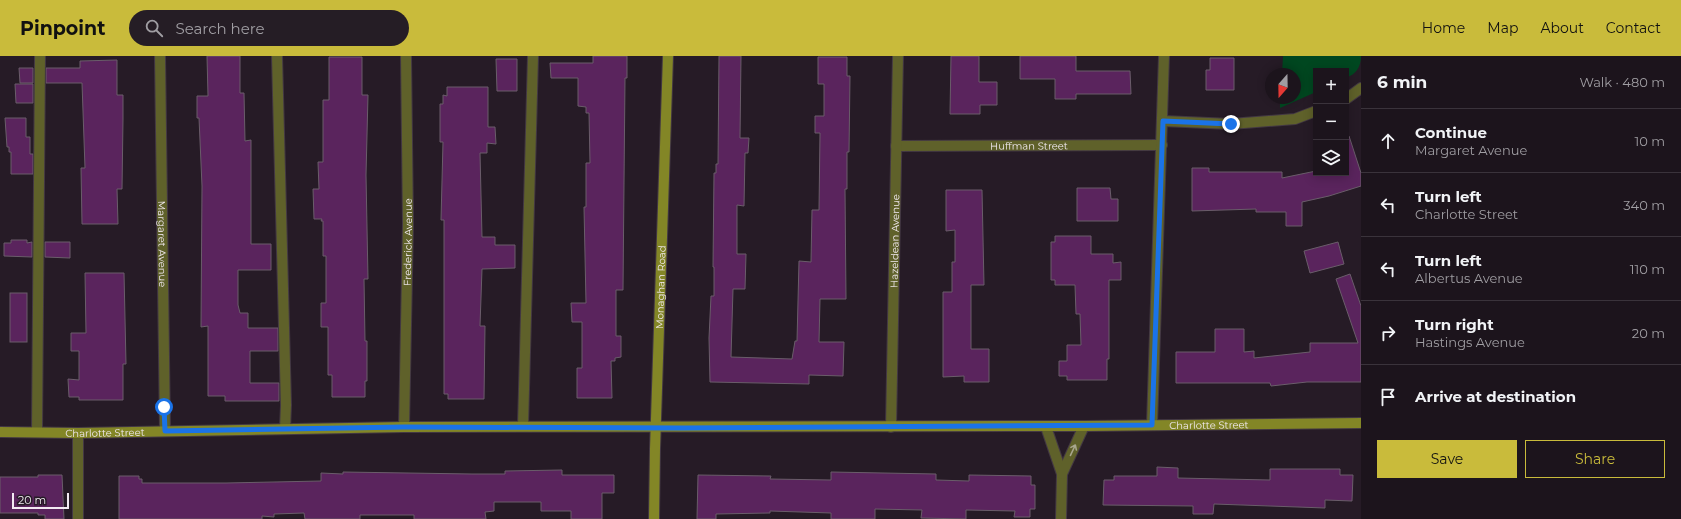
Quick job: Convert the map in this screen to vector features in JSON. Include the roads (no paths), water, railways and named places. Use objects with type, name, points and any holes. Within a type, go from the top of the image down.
[{"type":"main road","name":"Monaghan Road","points":[[654,519],[668,56]]},
{"type":"main road","name":"Charlotte Street","points":[[0,432],[78,433],[523,426],[891,427],[1361,423]]},
{"type":"street","points":[[37,432],[40,56]]},
{"type":"street","name":"Margaret Avenue","points":[[160,56],[165,431]]},
{"type":"street","points":[[277,56],[286,405],[285,429]]},
{"type":"street","name":"Frederick Avenue","points":[[404,427],[408,224],[406,56]]},
{"type":"street","points":[[523,426],[533,56]]},
{"type":"street","name":"Hazeldean Avenue","points":[[891,427],[898,56]]},
{"type":"street","points":[[1152,425],[1164,56]]},
{"type":"street","points":[[1349,97],[1361,88]]},
{"type":"street","points":[[1163,121],[1231,124],[1295,119],[1313,112]]},
{"type":"street","name":"Huffman Street","points":[[896,146],[1162,145]]},
{"type":"street","points":[[1046,426],[1062,474],[1061,519]]},
{"type":"street","points":[[1062,474],[1084,426]]},
{"type":"street","points":[[78,433],[78,519]]}]
